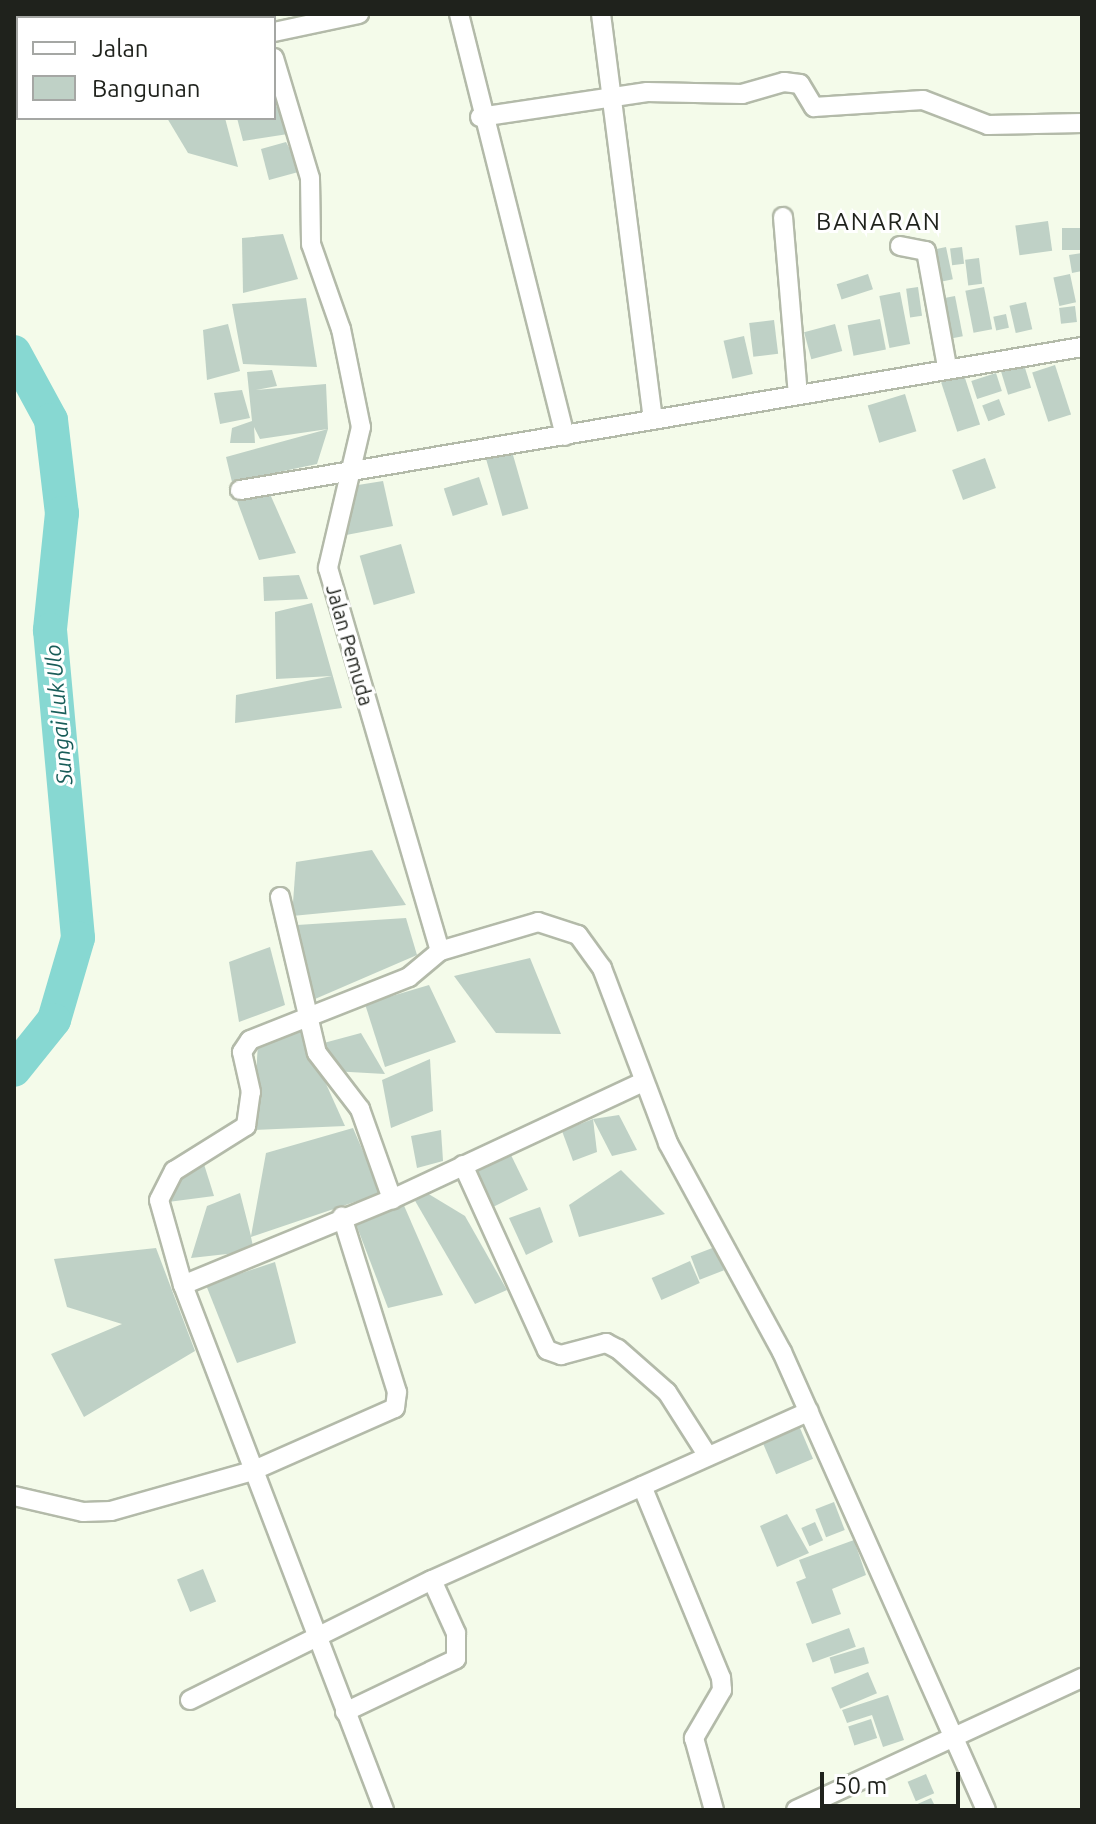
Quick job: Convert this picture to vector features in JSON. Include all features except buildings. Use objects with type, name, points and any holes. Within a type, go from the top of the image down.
[{"type":"street","points":[[459,14],[480,117],[565,436]]},
{"type":"street","points":[[601,14],[653,420]]},
{"type":"street","points":[[276,32],[352,15]]},
{"type":"street","name":"Jalan Pemuda","points":[[276,65],[310,178],[311,244],[350,365],[361,427],[353,474],[328,568],[440,951]]},
{"type":"street","points":[[480,117],[611,100],[647,92],[742,94],[795,82],[814,107],[923,100],[988,125],[1082,123]]},
{"type":"street","points":[[783,217],[798,394]]},
{"type":"street","points":[[900,246],[926,251],[947,366]]},
{"type":"street","points":[[240,490],[353,474],[947,366],[1082,347]]},
{"type":"street","points":[[280,897],[322,1064],[360,1109],[392,1199]]},
{"type":"street","points":[[384,1810],[183,1285],[160,1216],[163,1188],[174,1171],[246,1126],[251,1092],[242,1052],[250,1040],[309,1014],[409,977],[440,951],[538,922],[578,935],[602,968],[641,1083],[809,1411],[957,1736],[986,1810]]},
{"type":"street","points":[[183,1285],[342,1216],[392,1199],[641,1083]]},
{"type":"street","points":[[463,1165],[547,1350],[561,1355],[606,1343],[618,1349],[667,1392],[708,1456]]},
{"type":"street","points":[[14,1496],[111,1511],[252,1471],[395,1408],[397,1392],[342,1216]]},
{"type":"street","points":[[190,1700],[432,1580],[809,1411]]},
{"type":"street","points":[[642,1486],[721,1678],[722,1690],[694,1738],[714,1810]]},
{"type":"street","points":[[345,1712],[456,1659],[456,1633],[432,1580]]},
{"type":"street","points":[[796,1810],[1082,1678]]},
{"type":"waterway","name":"Sungai Luk Ulo","points":[[14,352],[51,420],[62,513],[50,630],[78,938],[54,1020],[14,1070]]},
{"type":"district","name":"BANARAN","points":[[879,222]]}]
